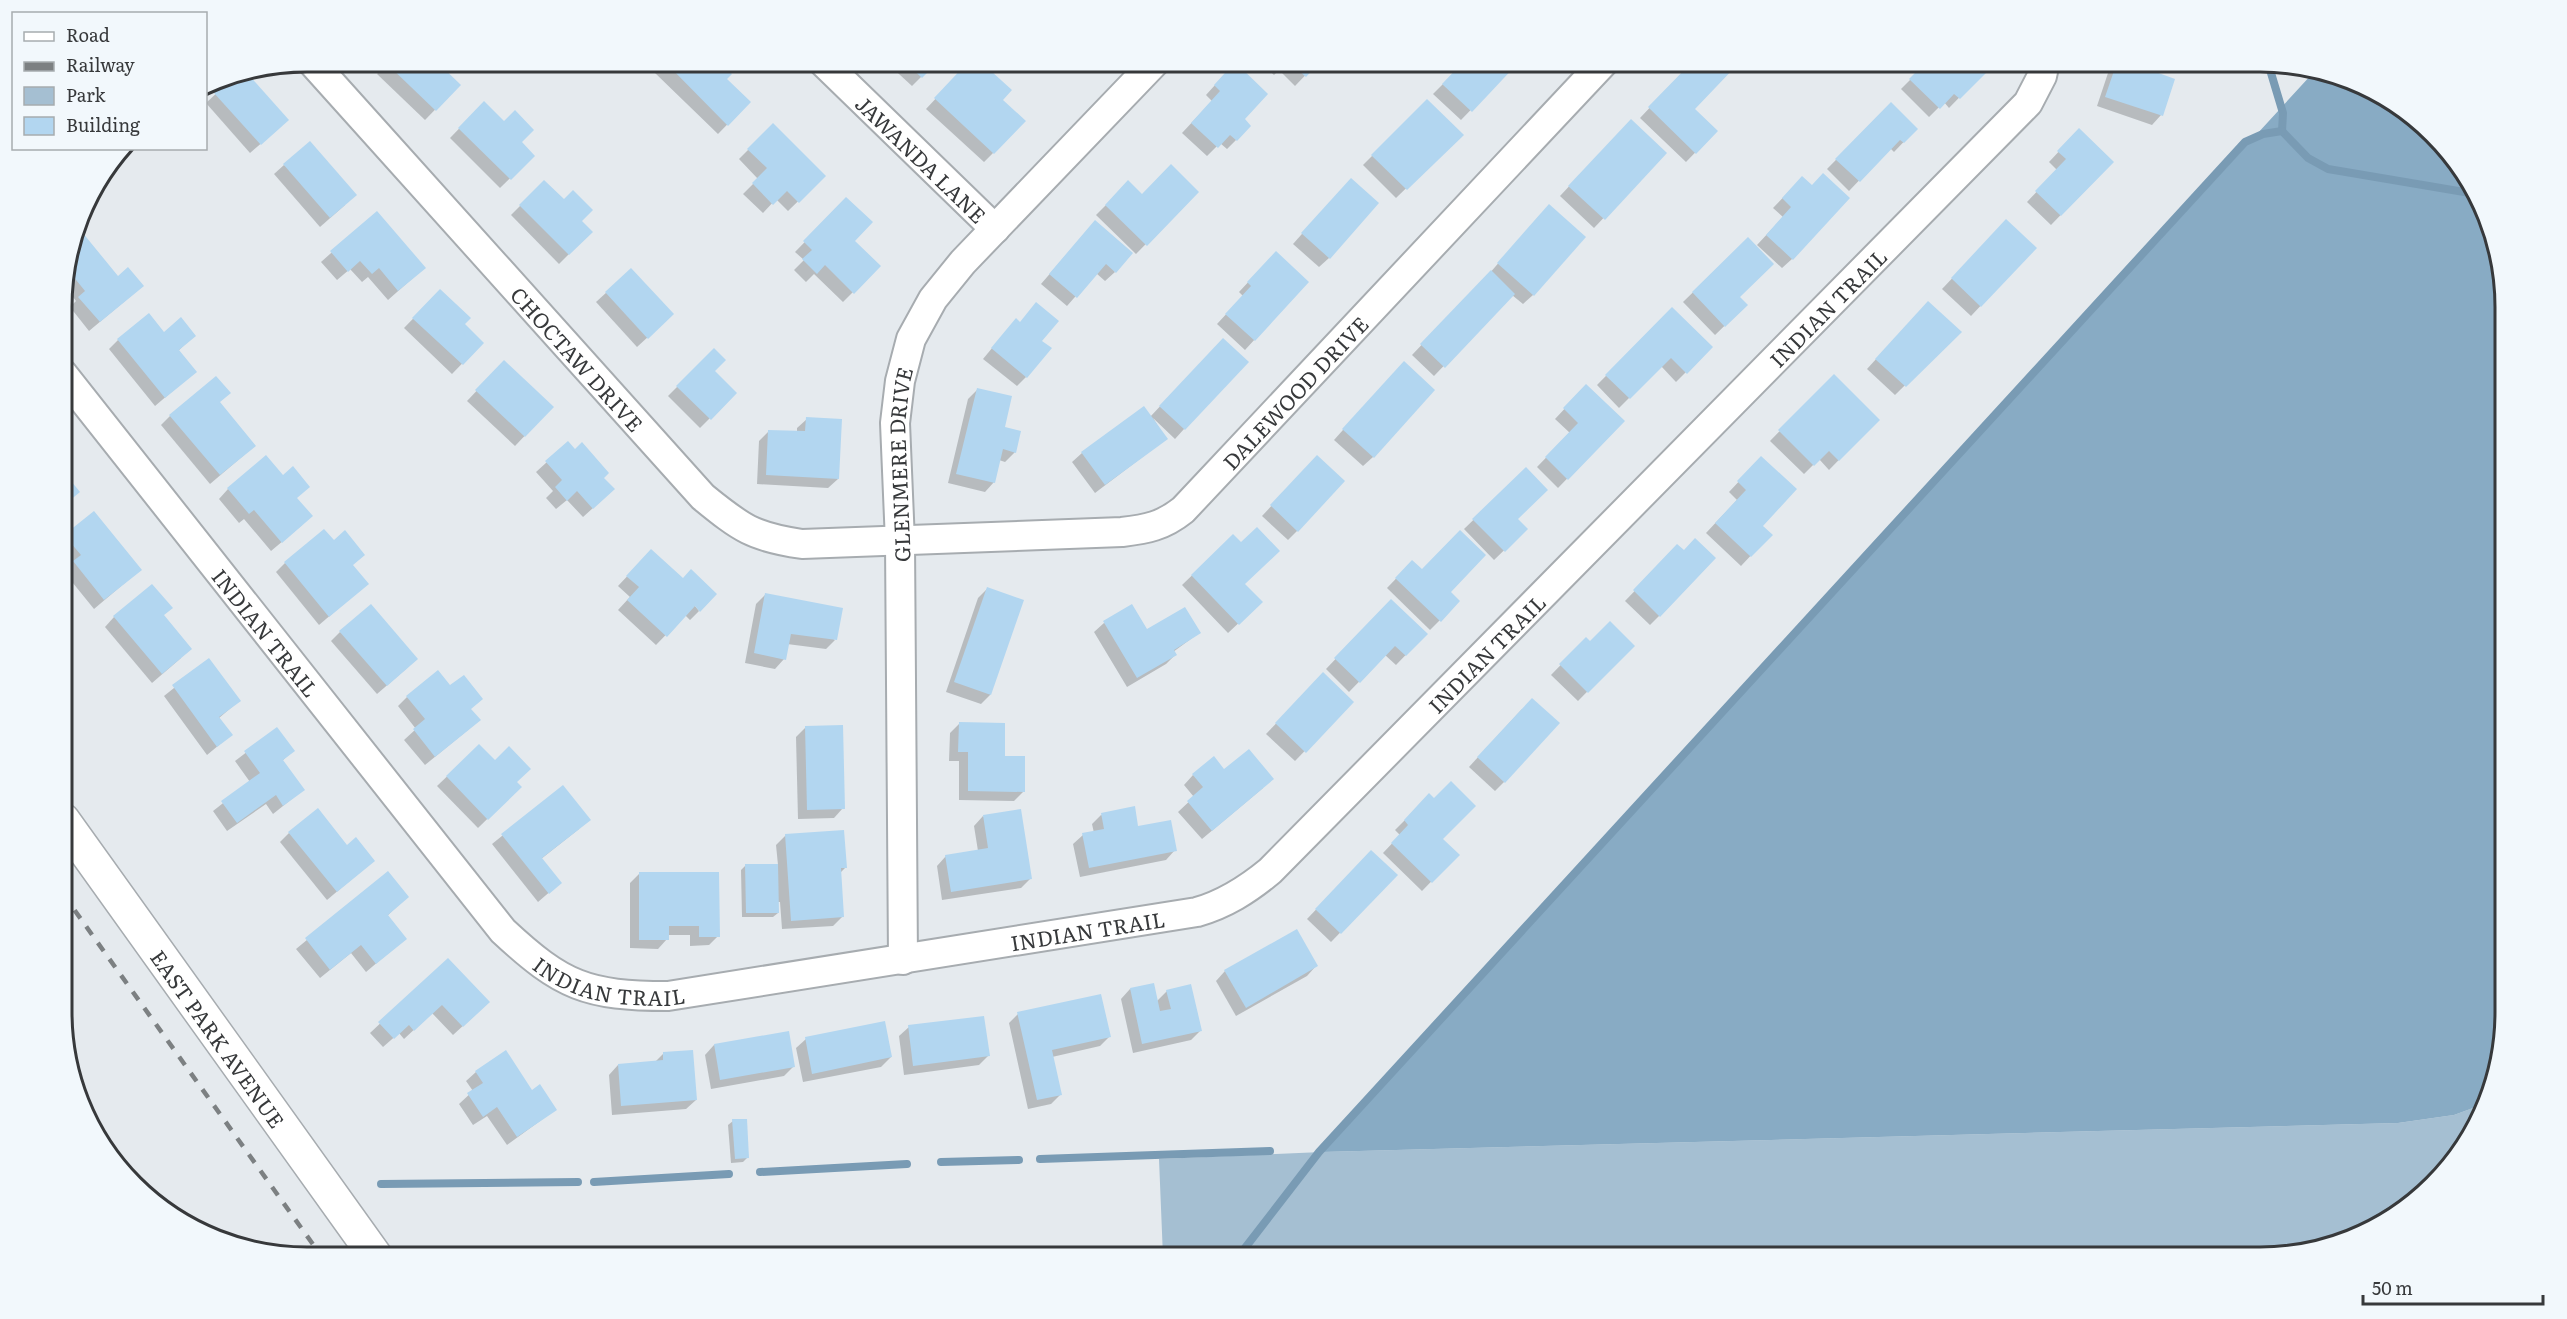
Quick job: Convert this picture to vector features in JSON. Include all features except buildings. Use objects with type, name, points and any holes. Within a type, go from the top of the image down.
[{"type":"street","name":"CHOCTAW DRIVE","points":[[321,72],[674,467],[711,504],[735,523],[768,539],[802,543],[900,542]]},
{"type":"street","name":"JAWANDA LANE","points":[[833,72],[995,229]]},
{"type":"street","name":"GLENMERE DRIVE","points":[[903,960],[900,542],[895,423],[900,381],[911,339],[933,299],[963,262],[1145,72]]},
{"type":"street","name":"DALEWOOD DRIVE","points":[[900,542],[1122,532],[1151,529],[1169,522],[1191,502],[1595,72]]},
{"type":"street","name":"INDIAN TRAIL","points":[[72,386],[503,931],[529,955],[558,976],[592,991],[630,996],[668,996],[903,960],[1197,912],[1217,906],[1253,885],[1270,871],[2028,103],[2043,72]]},
{"type":"street","name":"EAST PARK AVENUE","points":[[72,833],[369,1247]]},
{"type":"green space","points":[[2475,1107],[2455,1143],[2437,1167],[2415,1189],[2364,1223],[2336,1235],[2291,1245],[2260,1247],[1163,1247],[1159,1159],[1322,1152],[2398,1123],[2454,1115]]},
{"type":"shaded area","points":[[2309,78],[2336,84],[2377,103],[2415,130],[2437,152],[2464,190],[2483,231],[2493,276],[2495,307],[2495,1012],[2493,1043],[2487,1073],[2475,1107],[2454,1115],[2398,1123],[1322,1152]]},
{"type":"waterway","points":[[2271,73],[2283,113],[2282,131]]},
{"type":"waterway","points":[[2282,131],[2308,158],[2328,169],[2465,192]]},
{"type":"waterway","points":[[1246,1247],[1319,1152],[2245,142],[2263,134],[2282,131]]},
{"type":"waterway","points":[[1040,1159],[1270,1151]]},
{"type":"waterway","points":[[941,1162],[1019,1160]]},
{"type":"waterway","points":[[760,1172],[907,1164]]},
{"type":"waterway","points":[[594,1182],[729,1174]]},
{"type":"waterway","points":[[381,1184],[578,1182]]},
{"type":"railway","points":[[72,907],[315,1247]]}]
